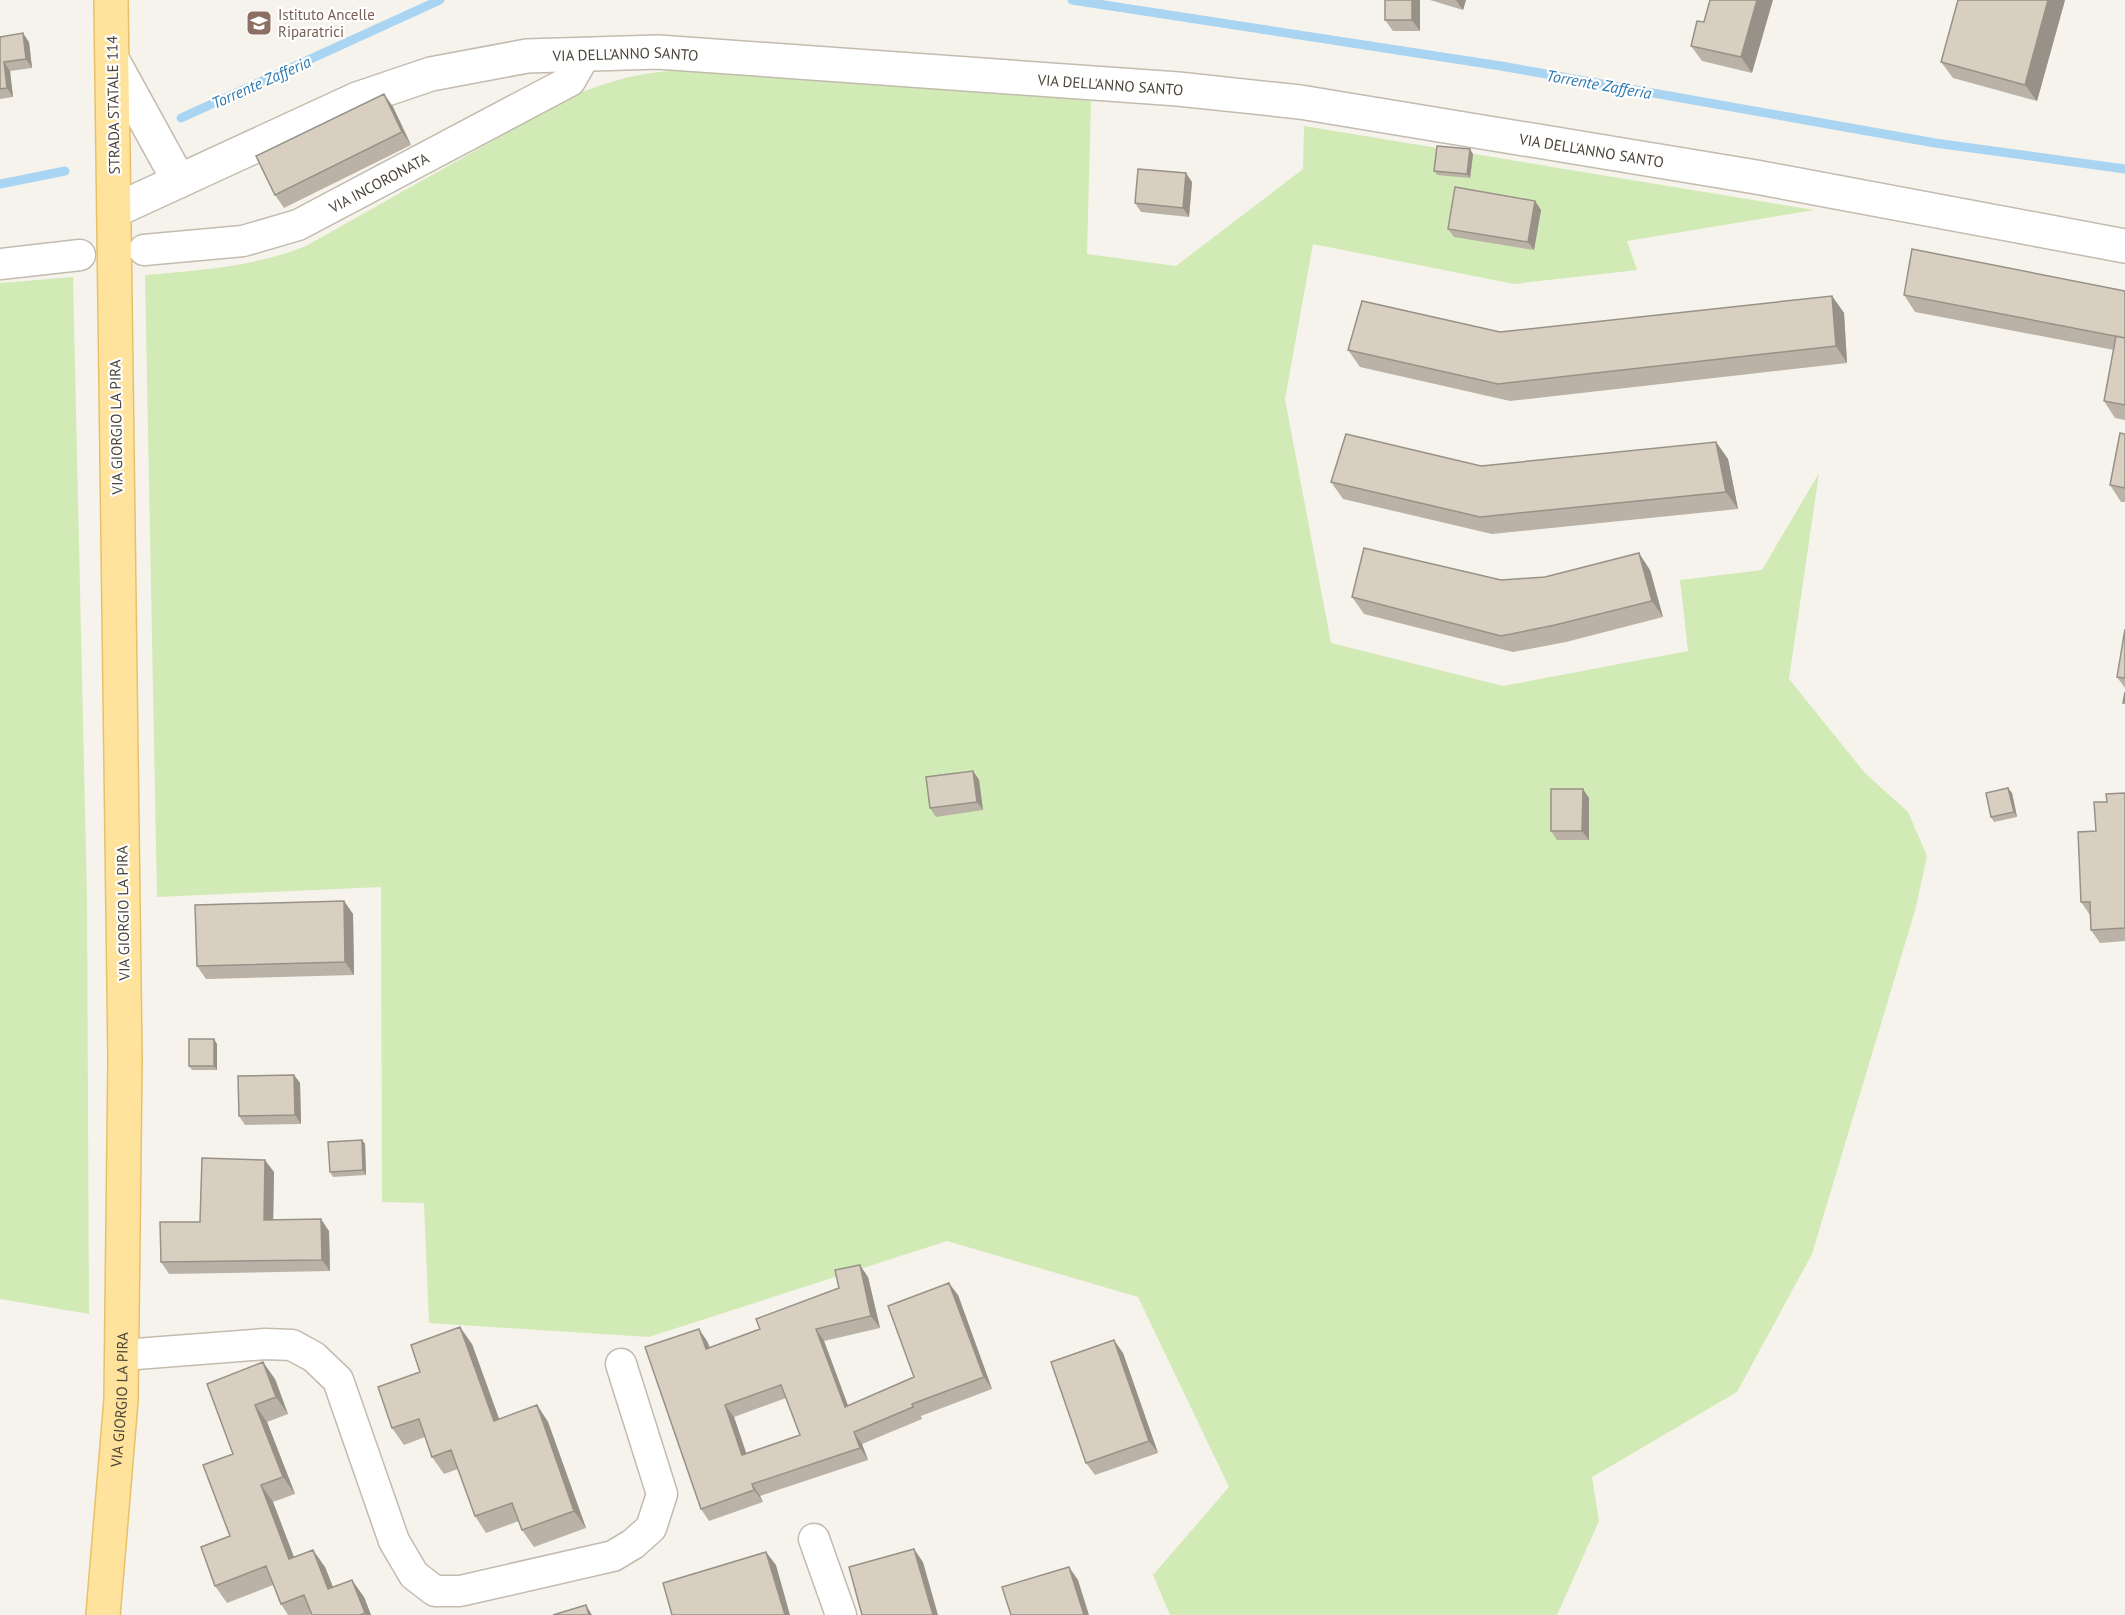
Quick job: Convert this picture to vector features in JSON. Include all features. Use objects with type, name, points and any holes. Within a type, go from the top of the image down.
[{"type":"main road","name":"STRADA STATALE 114","points":[[111,0],[114,211]]},
{"type":"main road","name":"VIA GIORGIO LA PIRA","points":[[103,1615],[118,1444],[123,1355],[125,1060],[114,211]]},
{"type":"street","name":"VIA DELL'ANNO SANTO","points":[[114,211],[357,99],[398,84],[496,60],[586,53],[658,52],[1178,89],[1300,102],[1756,177],[2125,246]]},
{"type":"street","name":"VIA INCORONATA","points":[[144,250],[243,241],[298,225],[570,81],[586,53]]},
{"type":"street","points":[[113,61],[179,181]]},
{"type":"street","points":[[0,264],[80,255]]},
{"type":"street","points":[[123,1355],[265,1344],[292,1345],[314,1357],[338,1380],[394,1541],[414,1575],[435,1591],[460,1591],[612,1556],[633,1544],[651,1528],[662,1494],[621,1364]]},
{"type":"street","points":[[814,1539],[841,1615]]},
{"type":"green space","points":[[695,69],[770,72],[1091,101],[1087,254],[1176,266],[1303,169],[1304,126],[1814,210],[1627,241],[1637,270],[1514,284],[1313,244],[1285,399],[1331,643],[1503,686],[1688,651],[1680,580],[1762,570],[1819,473],[1789,679],[1865,773],[1908,812],[1927,856],[1916,907],[1812,1254],[1737,1392],[1592,1477],[1599,1521],[1557,1615],[1170,1615],[1153,1575],[1229,1487],[1138,1297],[947,1241],[649,1337],[429,1323],[424,1203],[382,1202],[381,887],[157,897],[145,275],[247,263],[306,246],[572,96],[632,76]]},
{"type":"green space","points":[[73,277],[87,900],[89,1314],[0,1299],[0,283]]},
{"type":"building","points":[[1385,0],[1412,0],[1412,20],[1385,20]]},
{"type":"building","points":[[1710,0],[1757,0],[1741,57],[1691,46],[1697,21],[1704,22]]},
{"type":"building","points":[[1958,0],[2048,0],[2025,85],[1941,62]]},
{"type":"building","points":[[23,33],[26,59],[4,62],[7,88],[0,89],[0,37]]},
{"type":"building","points":[[384,94],[402,132],[275,195],[256,156]]},
{"type":"building","points":[[1437,146],[1470,149],[1467,174],[1434,171]]},
{"type":"building","points":[[1138,169],[1186,173],[1183,208],[1135,203]]},
{"type":"building","points":[[1455,187],[1535,201],[1528,242],[1448,229]]},
{"type":"building","points":[[1912,249],[2125,291],[2125,338],[1904,295]]},
{"type":"building","points":[[1832,296],[1836,346],[1498,384],[1348,350],[1362,301],[1500,332]]},
{"type":"building","points":[[2116,336],[2125,338],[2125,405],[2104,401]]},
{"type":"building","points":[[2120,433],[2125,434],[2125,488],[2110,485]]},
{"type":"building","points":[[1346,434],[1481,466],[1716,442],[1726,492],[1480,517],[1331,482]]},
{"type":"building","points":[[1364,548],[1501,580],[1545,577],[1639,553],[1652,601],[1501,636],[1352,597]]},
{"type":"building","points":[[2125,629],[2125,678],[2117,677]]},
{"type":"building","points":[[973,771],[977,802],[930,808],[926,777]]},
{"type":"building","points":[[2008,788],[2014,812],[1991,817],[1986,793]]},
{"type":"building","points":[[1551,789],[1583,789],[1582,831],[1551,831]]},
{"type":"building","points":[[2125,793],[2125,928],[2091,930],[2090,902],[2081,902],[2078,832],[2096,831],[2094,802],[2107,802],[2106,794]]},
{"type":"building","points":[[344,901],[345,962],[197,966],[195,905]]},
{"type":"building","points":[[189,1039],[214,1039],[214,1066],[189,1066]]},
{"type":"building","points":[[294,1075],[295,1115],[239,1116],[238,1076]]},
{"type":"building","points":[[362,1140],[363,1170],[330,1172],[328,1142]]},
{"type":"building","points":[[202,1158],[265,1160],[264,1220],[321,1219],[322,1260],[161,1262],[160,1222],[200,1222]]},
{"type":"building","points":[[860,1265],[871,1316],[816,1329],[845,1407],[914,1377],[888,1306],[949,1283],[984,1377],[912,1404],[913,1407],[854,1432],[860,1448],[752,1484],[754,1490],[701,1509],[645,1347],[699,1329],[706,1349],[760,1329],[756,1319],[839,1288],[835,1270]],"holes":[[[781,1385],[800,1435],[742,1455],[725,1405]]]},
{"type":"building","points":[[460,1327],[494,1421],[537,1405],[574,1511],[522,1530],[512,1503],[475,1516],[451,1450],[432,1457],[419,1419],[392,1428],[378,1387],[420,1372],[411,1345]]},
{"type":"building","points":[[1114,1340],[1149,1441],[1086,1463],[1051,1362]]},
{"type":"building","points":[[263,1362],[276,1397],[255,1405],[283,1477],[261,1485],[289,1559],[313,1550],[328,1589],[352,1580],[365,1613],[360,1615],[312,1615],[304,1595],[281,1604],[266,1566],[215,1586],[201,1547],[230,1536],[203,1465],[233,1454],[207,1384]]},
{"type":"building","points":[[914,1549],[933,1615],[862,1615],[849,1567]]},
{"type":"building","points":[[766,1552],[785,1615],[672,1615],[663,1583]]},
{"type":"building","points":[[1069,1567],[1084,1615],[1011,1615],[1002,1587]]},
{"type":"building","points":[[586,1605],[589,1615],[553,1615]]},
{"type":"waterway","name":"Torrente Zafferia","points":[[181,118],[440,0]]},
{"type":"waterway","name":"Torrente Zafferia","points":[[1072,0],[1501,66],[1935,143],[2125,169]]},
{"type":"waterway","name":"Torrente Zafferia","points":[[0,184],[65,171]]},
{"type":"place","name":"Istituto Ancelle Riparatrici","points":[[259,23]]}]
